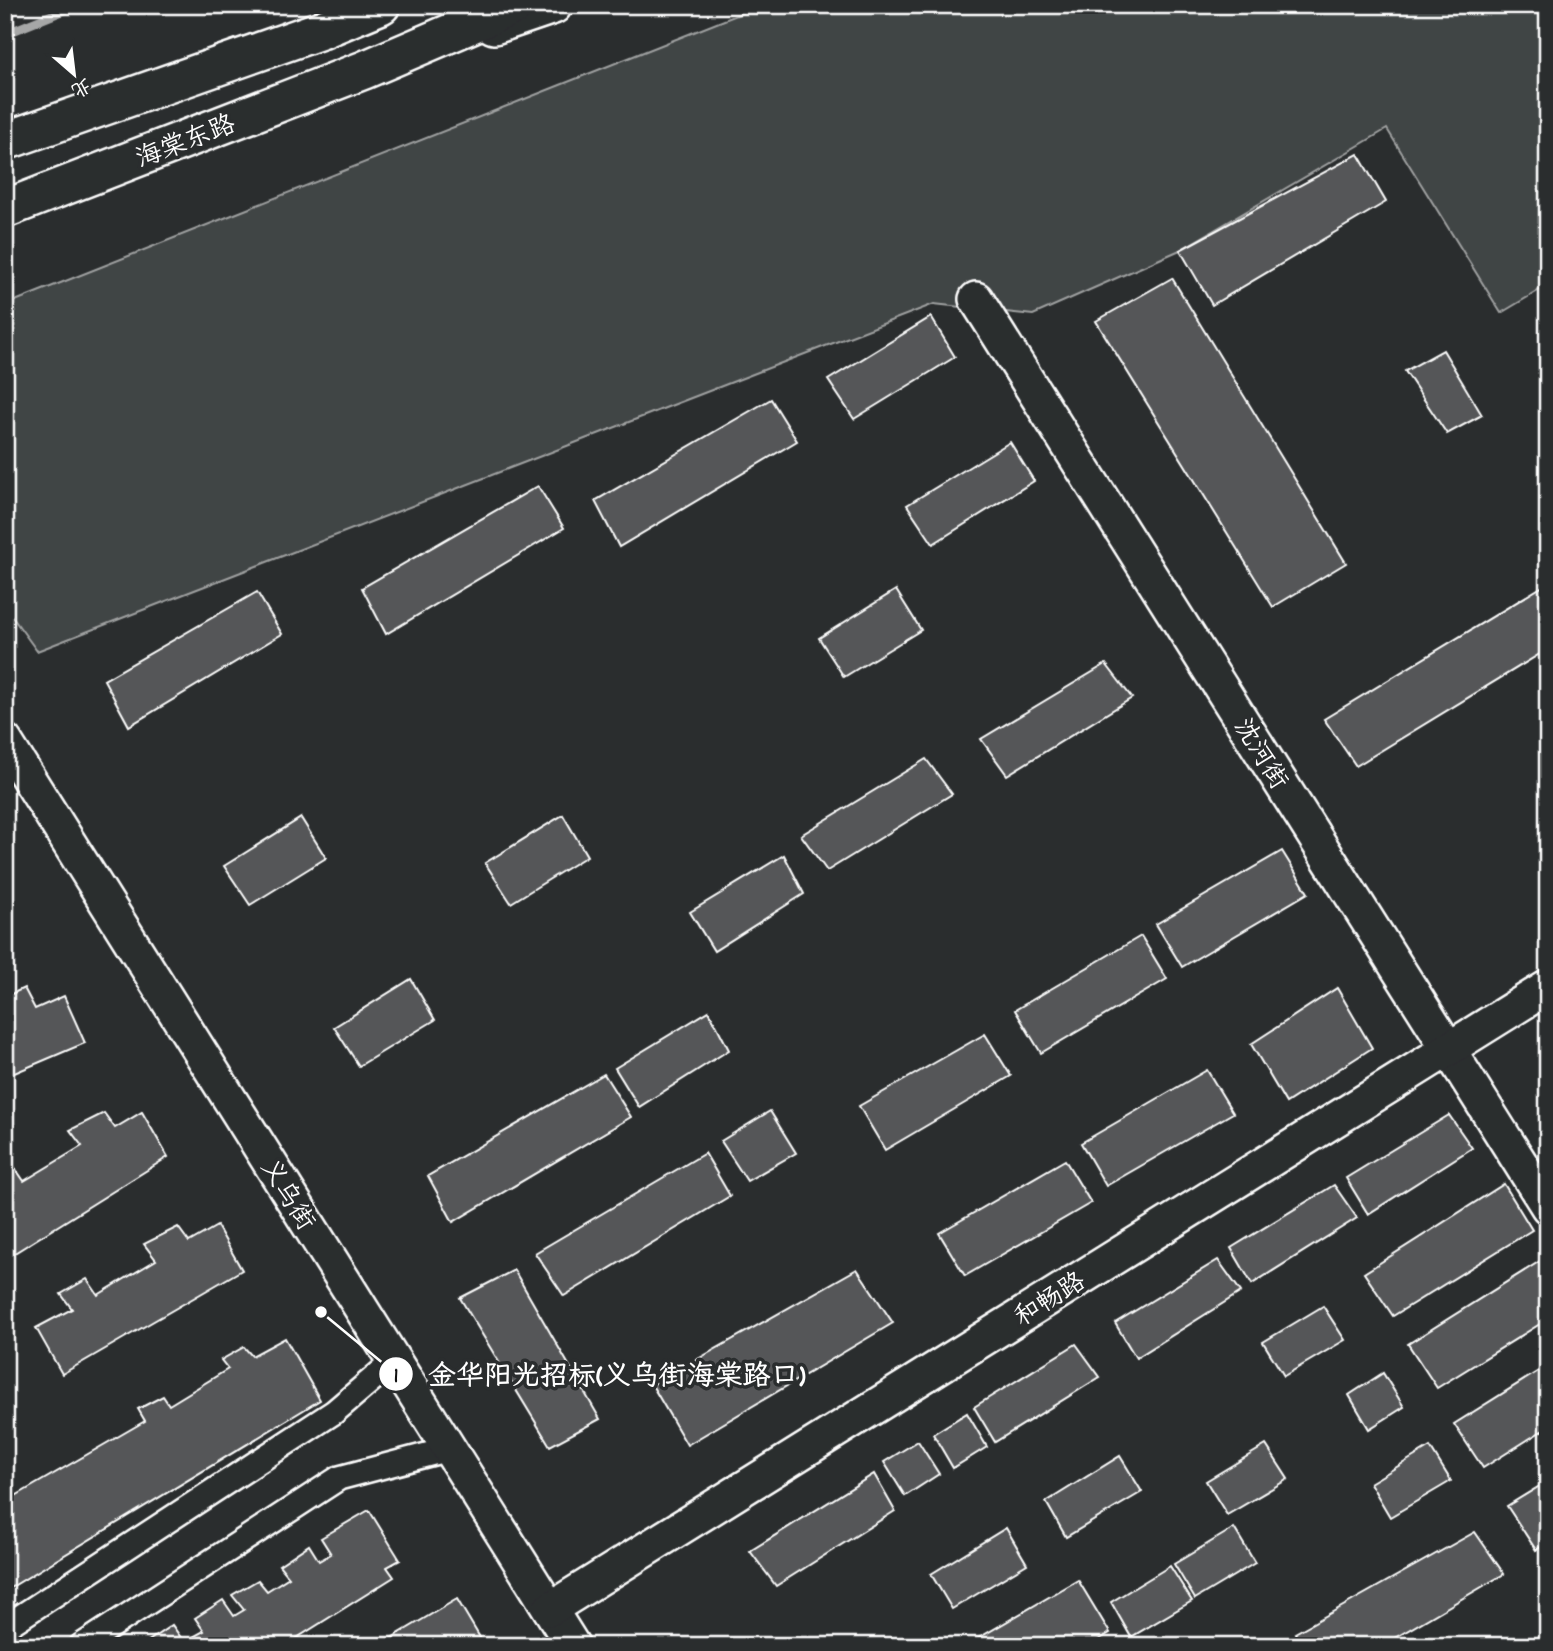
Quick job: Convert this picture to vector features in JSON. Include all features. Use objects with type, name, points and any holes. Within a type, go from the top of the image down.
[{"type":"main road","points":[[321,30],[371,5]]},
{"type":"main road","points":[[5,141],[321,30],[381,5]]},
{"type":"main road","points":[[364,70],[516,5]]},
{"type":"main road","points":[[364,70],[553,5]]},
{"type":"main road","name":"海棠东路","points":[[5,209],[364,70]]},
{"type":"street","name":"沈河街","points":[[976,299],[1548,1207]]},
{"type":"street","name":"义乌街","points":[[5,741],[573,1646]]},
{"type":"street","name":"和畅路","points":[[550,1609],[1548,987]]},
{"type":"street","points":[[5,1627],[334,1412],[394,1361]]},
{"type":"street","points":[[81,1646],[339,1478],[449,1449]]},
{"type":"shaded area","points":[[762,5],[1548,5],[1548,285],[1501,313],[1387,129],[1180,250],[1033,315],[934,304],[37,651],[5,607],[5,305]]},
{"type":"building","points":[[1358,154],[1386,202],[1212,305],[1180,250]]},
{"type":"building","points":[[1172,278],[1346,563],[1273,607],[1096,321]]},
{"type":"building","points":[[931,317],[955,357],[854,419],[828,380]]},
{"type":"building","points":[[1443,350],[1482,415],[1447,434],[1405,371]]},
{"type":"building","points":[[771,399],[797,441],[619,547],[595,501]]},
{"type":"building","points":[[1010,442],[1034,481],[933,544],[907,505]]},
{"type":"building","points":[[538,486],[564,528],[386,634],[362,588]]},
{"type":"building","points":[[1548,583],[1548,649],[1356,766],[1324,719]]},
{"type":"building","points":[[896,590],[921,630],[844,677],[819,638]]},
{"type":"building","points":[[257,592],[282,634],[129,726],[104,680]]},
{"type":"building","points":[[1106,664],[1132,698],[1007,775],[981,739]]},
{"type":"building","points":[[926,759],[952,794],[827,871],[801,835]]},
{"type":"building","points":[[563,815],[587,856],[511,903],[485,863]]},
{"type":"building","points":[[301,818],[326,858],[250,905],[224,866]]},
{"type":"building","points":[[1282,851],[1308,893],[1182,967],[1156,924]]},
{"type":"building","points":[[784,855],[804,894],[714,951],[690,912]]},
{"type":"building","points":[[1141,936],[1167,979],[1041,1053],[1015,1010]]},
{"type":"building","points":[[411,979],[435,1020],[359,1066],[334,1027]]},
{"type":"building","points":[[24,988],[35,1009],[64,996],[85,1043],[5,1077],[5,997]]},
{"type":"building","points":[[1337,988],[1372,1048],[1286,1103],[1251,1044]]},
{"type":"building","points":[[709,1011],[729,1050],[639,1107],[615,1068]]},
{"type":"building","points":[[985,1034],[1011,1076],[885,1150],[859,1106]]},
{"type":"building","points":[[1207,1070],[1233,1113],[1106,1186],[1081,1143]]},
{"type":"building","points":[[604,1074],[631,1117],[453,1222],[428,1176]]},
{"type":"building","points":[[770,1111],[796,1153],[747,1181],[721,1141]]},
{"type":"building","points":[[142,1112],[168,1157],[5,1259],[5,1169],[13,1165],[24,1181],[82,1146],[70,1130],[104,1113],[115,1128]]},
{"type":"building","points":[[1449,1115],[1472,1148],[1368,1214],[1346,1178]]},
{"type":"building","points":[[705,1153],[730,1196],[564,1296],[535,1253]]},
{"type":"building","points":[[1065,1160],[1091,1203],[965,1276],[939,1233]]},
{"type":"building","points":[[1504,1184],[1532,1230],[1393,1316],[1364,1273]]},
{"type":"building","points":[[1334,1185],[1357,1218],[1252,1284],[1231,1248]]},
{"type":"building","points":[[217,1226],[242,1270],[62,1374],[36,1328],[72,1309],[61,1294],[87,1279],[98,1295],[156,1260],[144,1244],[178,1227],[189,1242]]},
{"type":"building","points":[[1548,1256],[1548,1319],[1437,1388],[1408,1344]]},
{"type":"building","points":[[1218,1260],[1241,1292],[1136,1358],[1115,1323]]},
{"type":"building","points":[[857,1269],[893,1323],[687,1445],[652,1385]]},
{"type":"building","points":[[514,1270],[600,1419],[550,1446],[460,1298]]},
{"type":"building","points":[[1323,1306],[1345,1340],[1284,1376],[1263,1342]]},
{"type":"building","points":[[285,1338],[320,1400],[5,1591],[5,1502],[145,1421],[138,1409],[163,1396],[169,1405],[228,1369],[221,1360],[244,1347],[252,1356]]},
{"type":"building","points":[[1076,1344],[1100,1377],[995,1442],[974,1407]]},
{"type":"building","points":[[1548,1365],[1548,1427],[1483,1468],[1454,1424]]},
{"type":"building","points":[[1383,1373],[1404,1407],[1369,1429],[1349,1395]]},
{"type":"building","points":[[967,1413],[987,1447],[953,1468],[933,1434]]},
{"type":"building","points":[[918,1441],[939,1474],[905,1496],[884,1462]]},
{"type":"building","points":[[1266,1445],[1288,1479],[1227,1515],[1206,1481]]},
{"type":"building","points":[[1430,1447],[1451,1481],[1390,1517],[1370,1483]]},
{"type":"building","points":[[1120,1456],[1142,1492],[1066,1537],[1046,1502]]},
{"type":"building","points":[[874,1474],[895,1511],[776,1586],[750,1551]]},
{"type":"building","points":[[1548,1481],[1548,1542],[1536,1550],[1507,1506]]},
{"type":"building","points":[[369,1510],[400,1560],[387,1567],[394,1577],[284,1646],[149,1646],[147,1642],[172,1625],[184,1642],[204,1631],[195,1618],[223,1600],[234,1616],[244,1610],[232,1595],[258,1580],[267,1591],[289,1577],[279,1565],[309,1545],[319,1561],[331,1554],[321,1538]]},
{"type":"building","points":[[1006,1528],[1027,1564],[952,1609],[931,1574]]},
{"type":"building","points":[[1234,1528],[1255,1563],[1195,1599],[1174,1564]]},
{"type":"building","points":[[1475,1532],[1504,1574],[1381,1646],[1303,1646],[1295,1633]]},
{"type":"building","points":[[1170,1566],[1192,1601],[1131,1637],[1111,1602]]},
{"type":"building","points":[[1078,1580],[1110,1633],[1088,1646],[965,1646]]},
{"type":"building","points":[[457,1599],[485,1646],[378,1646]]},
{"type":"waterway","points":[[5,34],[77,5]]},
{"type":"place","name":"金华阳光招标(义乌街海棠路口)","points":[[321,1312]]}]
